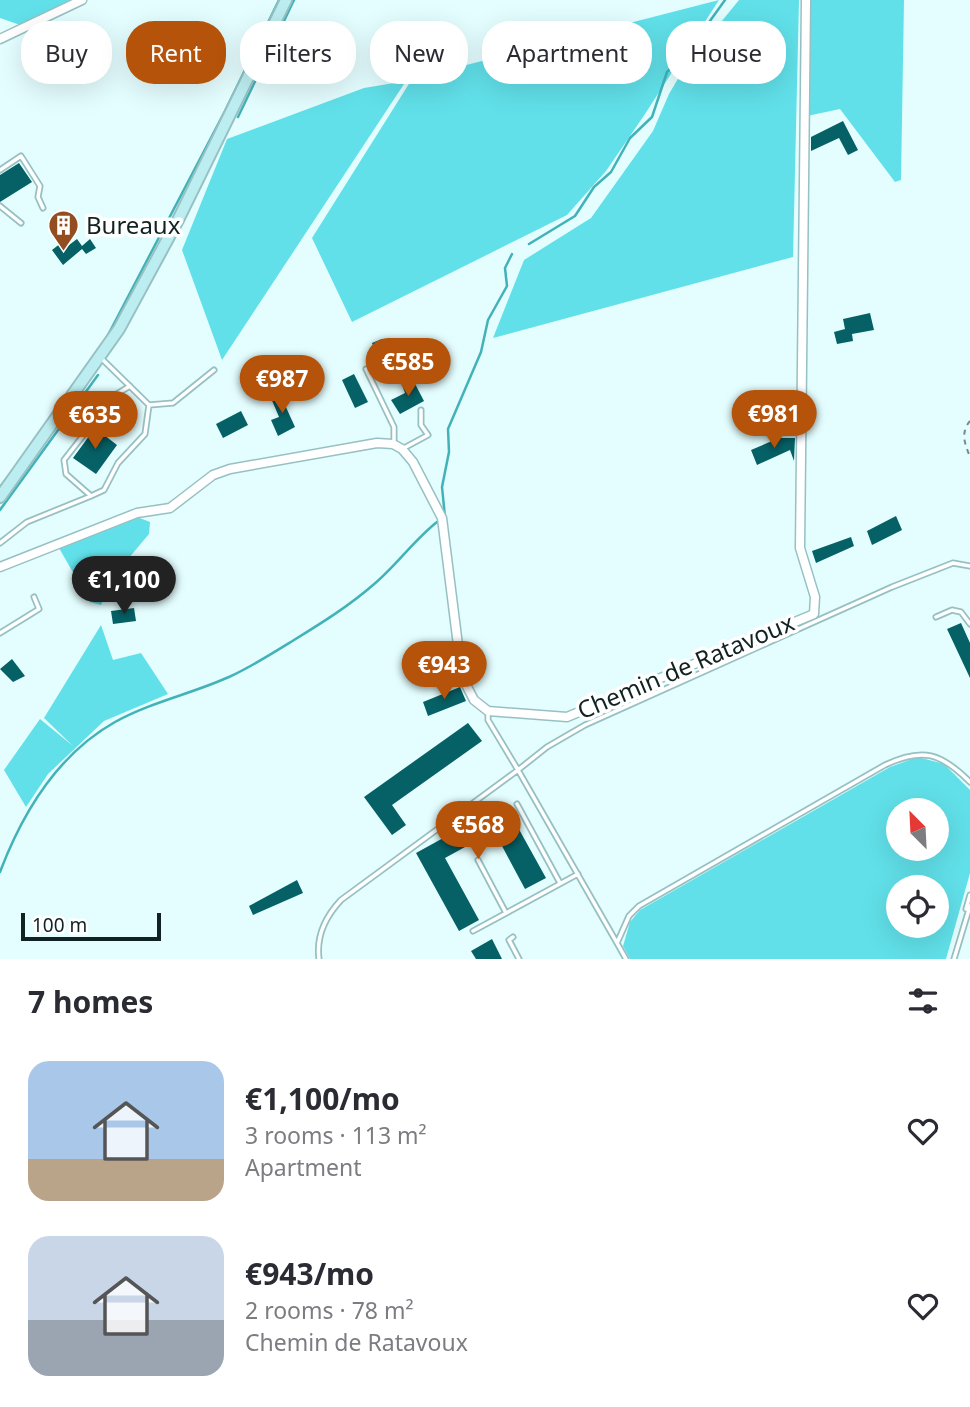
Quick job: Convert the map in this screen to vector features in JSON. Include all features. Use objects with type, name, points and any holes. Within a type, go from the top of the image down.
[{"type":"main road","points":[[0,498],[100,358],[143,288],[286,0]]},
{"type":"street","points":[[0,38],[82,0]]},
{"type":"street","name":"Chemin de Ratavoux","points":[[488,711],[567,717],[814,614],[815,597],[800,548],[806,0]]},
{"type":"street","points":[[0,568],[137,513],[170,508],[213,475],[237,467],[377,443],[393,444],[402,449],[413,462],[442,518],[462,677],[474,700],[488,711]]},
{"type":"lane","points":[[0,170],[21,156],[40,186],[38,197],[43,208]]},
{"type":"lane","points":[[0,206],[21,223]]},
{"type":"lane","points":[[100,358],[149,405],[173,403],[214,370]]},
{"type":"lane","points":[[366,369],[394,427],[396,436],[393,444]]},
{"type":"lane","points":[[91,496],[66,474],[64,460],[115,395],[130,386]]},
{"type":"lane","points":[[0,543],[27,522],[104,490],[118,463],[145,434],[149,405]]},
{"type":"lane","points":[[402,449],[428,435],[421,425],[421,410]]},
{"type":"lane","points":[[319,959],[321,931],[329,914],[341,900],[547,747],[585,725],[892,587],[953,563],[969,563]]},
{"type":"lane","points":[[0,633],[39,608],[34,597]]},
{"type":"lane","points":[[936,617],[953,610],[961,612],[970,624]]},
{"type":"lane","points":[[488,711],[488,720],[625,959]]},
{"type":"lane","points":[[617,943],[629,916],[639,906],[904,756],[920,753],[937,757],[953,765],[970,782]]},
{"type":"lane","points":[[517,804],[561,883]]},
{"type":"lane","points":[[478,860],[506,913]]},
{"type":"lane","points":[[472,931],[578,874]]},
{"type":"lane","points":[[954,959],[970,894]]},
{"type":"lane","points":[[966,911],[970,906]]},
{"type":"lane","points":[[513,937],[509,940],[519,959]]},
{"type":"path","points":[[970,421],[963,438],[970,457]]},
{"type":"shaded area","points":[[0,0],[70,0],[32,21],[21,21],[21,25],[0,18]]},
{"type":"shaded area","points":[[719,0],[705,21],[666,21],[666,82],[606,171],[567,215],[352,322],[312,238],[409,84],[468,84],[468,65],[482,61],[482,84],[652,84],[652,21],[637,21]]},
{"type":"shaded area","points":[[739,0],[799,0],[793,257],[493,338],[524,260],[591,218],[653,131],[675,84],[786,84],[786,21],[722,21]]},
{"type":"shaded area","points":[[809,0],[904,0],[901,180],[895,182],[840,109],[807,116]]},
{"type":"shaded area","points":[[404,84],[222,360],[182,250],[227,139],[364,88]]},
{"type":"shaded area","points":[[137,517],[150,522],[149,534],[117,572],[101,605],[90,602],[59,548]]},
{"type":"shaded area","points":[[101,625],[113,660],[141,653],[168,694],[104,721],[48,774],[26,807],[4,770],[40,719],[73,746],[44,718]]},
{"type":"shaded area","points":[[918,757],[944,764],[970,790],[970,873],[946,959],[630,959],[623,946],[630,922],[640,910],[890,767]]},
{"type":"building","points":[[843,121],[858,150],[848,155],[839,138],[811,151],[811,137]]},
{"type":"building","points":[[19,163],[32,182],[0,202],[0,175]]},
{"type":"building","name":"Bureaux","points":[[77,239],[82,246],[90,239],[96,248],[86,254],[82,249],[63,265],[52,250],[61,243],[65,248]]},
{"type":"building","points":[[870,313],[874,330],[852,334],[853,341],[837,344],[834,332],[845,329],[843,319]]},
{"type":"building","points":[[382,339],[393,363],[383,368],[372,343]]},
{"type":"building","points":[[354,374],[368,402],[355,408],[342,380]]},
{"type":"building","points":[[413,380],[424,401],[400,414],[391,400],[405,393],[402,385]]},
{"type":"building","points":[[284,392],[289,403],[285,405],[295,427],[278,436],[271,420],[279,417],[271,398]]},
{"type":"building","points":[[241,411],[248,425],[223,438],[216,424]]},
{"type":"building","points":[[95,428],[117,445],[96,474],[73,458]]},
{"type":"building","points":[[779,438],[795,438],[794,461],[790,450],[757,465],[751,450]]},
{"type":"building","points":[[896,516],[902,530],[872,545],[867,531]]},
{"type":"building","points":[[851,537],[854,546],[816,563],[812,551]]},
{"type":"building","points":[[134,608],[136,621],[113,624],[111,611]]},
{"type":"building","points":[[961,623],[970,643],[970,678],[947,629]]},
{"type":"building","points":[[12,659],[25,676],[13,682],[0,669]]},
{"type":"building","points":[[460,687],[466,701],[428,716],[423,702]]},
{"type":"building","points":[[468,723],[482,741],[392,805],[406,825],[392,835],[364,797]]},
{"type":"building","points":[[505,804],[546,878],[525,889],[494,831],[445,858],[479,920],[459,931],[416,853]]},
{"type":"building","points":[[297,880],[303,893],[253,915],[249,906]]},
{"type":"building","points":[[492,939],[502,959],[476,959],[471,951]]},
{"type":"waterway","points":[[107,337],[225,111],[279,0]]},
{"type":"waterway","points":[[238,117],[294,0]]},
{"type":"waterway","points":[[529,244],[575,216],[594,187],[611,172],[630,138],[652,117],[667,72],[687,53],[725,0]]},
{"type":"waterway","points":[[445,517],[442,487],[449,452],[448,429],[481,352],[488,320],[507,286],[505,268],[512,254]]},
{"type":"waterway","points":[[0,510],[98,375]]},
{"type":"waterway","points":[[0,487],[10,474]]},
{"type":"waterway","points":[[0,872],[19,829],[44,787],[59,768],[95,735],[143,709],[237,673],[304,634],[373,585],[437,522]]},
{"type":"place","name":"Bureaux","points":[[63,253]]}]
